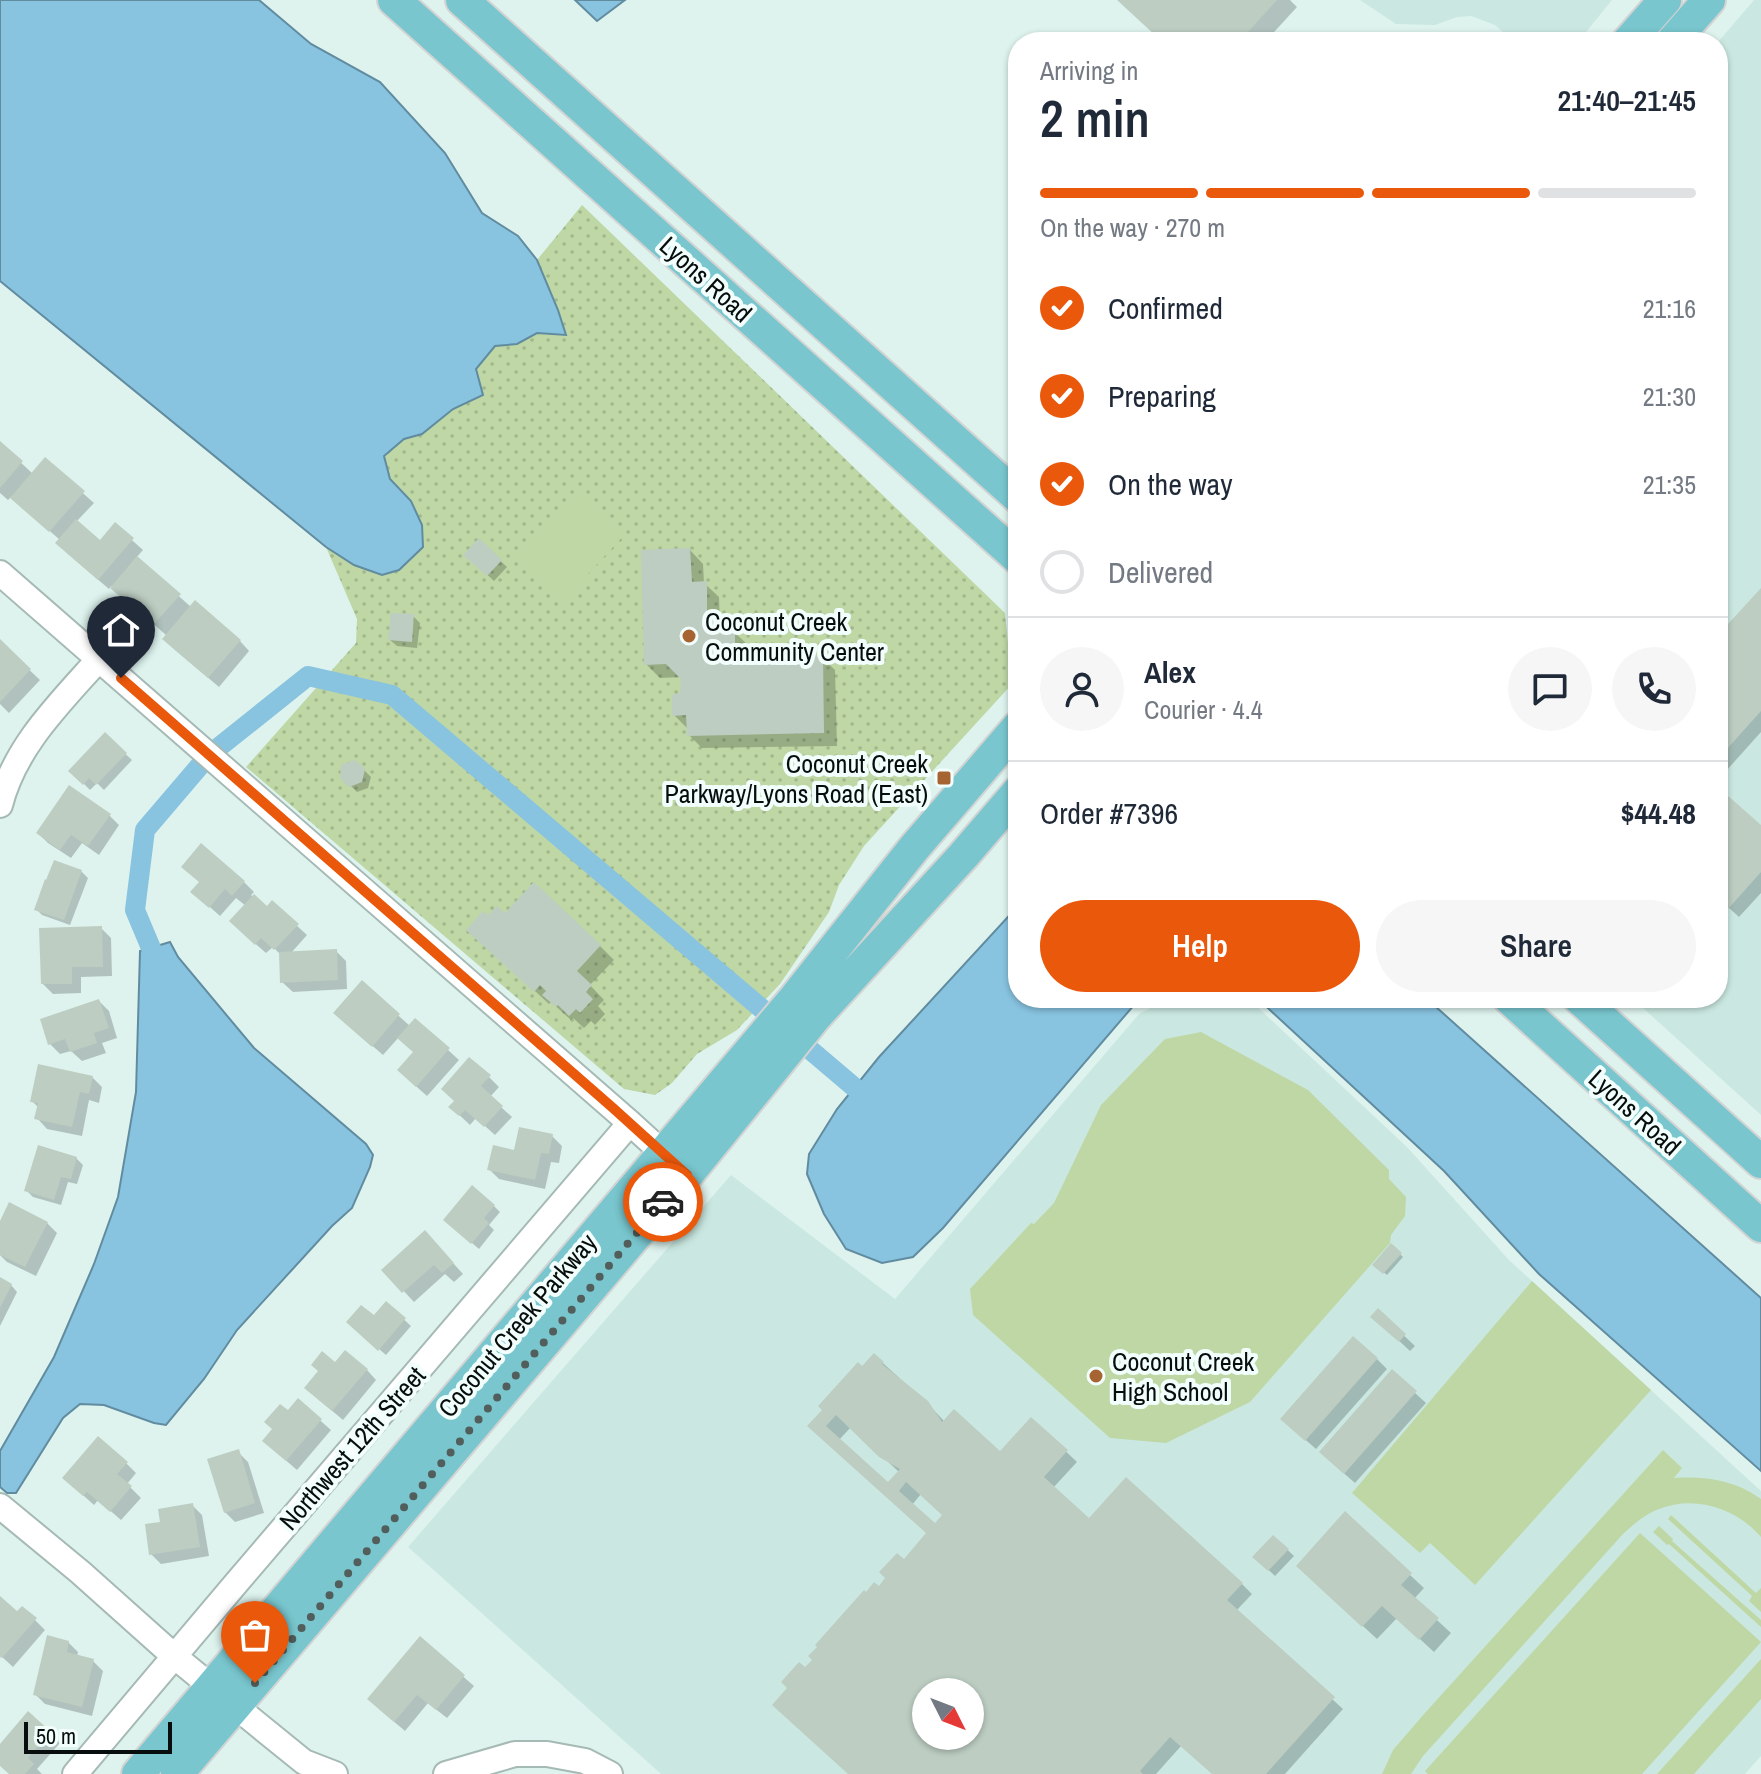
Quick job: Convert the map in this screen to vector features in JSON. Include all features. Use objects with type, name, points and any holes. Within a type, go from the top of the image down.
[{"type":"main road","name":"Lyons Road","points":[[394,0],[1008,549]]},
{"type":"main road","name":"Lyons Road","points":[[462,0],[1008,488]]},
{"type":"main road","points":[[1637,32],[1665,0]]},
{"type":"main road","points":[[1681,32],[1709,0]]},
{"type":"main road","name":"Coconut Creek Parkway","points":[[806,1007],[914,848],[1008,739]]},
{"type":"main road","name":"Coconut Creek Parkway","points":[[177,1774],[223,1696],[662,1153],[760,1061],[806,1007],[963,856],[1008,804]]},
{"type":"main road","name":"Lyons Road","points":[[1520,1008],[1761,1226]]},
{"type":"main road","name":"Lyons Road","points":[[1590,1008],[1761,1162]]},
{"type":"main road","name":"Coconut Creek Parkway","points":[[138,1774],[223,1696],[687,1175],[760,1061]]},
{"type":"street","points":[[0,573],[687,1175]]},
{"type":"street","points":[[0,805],[5,786],[37,728],[99,659]]},
{"type":"street","name":"Northwest 12th Street","points":[[75,1774],[630,1123]]},
{"type":"street","points":[[0,1506],[174,1656],[304,1762],[335,1774]]},
{"type":"street","points":[[446,1774],[515,1754],[547,1754],[585,1761],[610,1774]]},
{"type":"shaded area","points":[[1360,0],[1612,0],[1586,32],[1503,32],[1495,25],[1471,16],[1457,17],[1435,25],[1396,24]]},
{"type":"shaded area","points":[[1754,0],[1761,0],[1761,1115],[1643,1008],[1728,1008],[1727,32]]},
{"type":"shaded area","name":"Coconut Creek High School","points":[[1151,1008],[1258,1008],[1407,1147],[1509,1260],[1761,1491],[1761,1756],[1745,1774],[661,1774],[408,1547],[731,1175],[895,1299],[1139,1014]]},
{"type":"green space","points":[[582,205],[1005,613],[1008,688],[864,846],[839,885],[829,912],[780,984],[737,1030],[697,1054],[672,1083],[655,1095],[624,1089],[246,767],[356,643],[357,619],[326,547],[354,565],[423,547],[422,525],[411,501],[390,479],[384,456],[404,439],[422,434],[453,409],[482,395],[476,369],[495,346],[517,344],[537,333],[566,335],[537,260]]},
{"type":"green space","points":[[580,491],[626,533],[564,600],[519,558]]},
{"type":"green space","points":[[1201,1032],[1308,1090],[1389,1170],[1389,1179],[1406,1197],[1405,1216],[1391,1235],[1390,1243],[1250,1402],[1166,1443],[1110,1438],[973,1315],[970,1289],[1031,1223],[1034,1224],[1054,1203],[1101,1105],[1165,1039]]},
{"type":"green space","points":[[1532,1281],[1651,1390],[1475,1585],[1430,1543],[1420,1553],[1352,1493]]},
{"type":"green space","points":[[1663,1450],[1682,1468],[1674,1478],[1719,1481],[1741,1487],[1761,1499],[1761,1537],[1740,1518],[1701,1504],[1673,1505],[1644,1516],[1623,1534],[1423,1756],[1411,1774],[1382,1774],[1393,1750],[1424,1714]]},
{"type":"green space","points":[[1671,1515],[1756,1593],[1761,1588],[1761,1612],[1749,1601],[1752,1596],[1668,1519]]},
{"type":"green space","points":[[1659,1526],[1761,1620],[1761,1627],[1653,1532]]},
{"type":"green space","points":[[1640,1533],[1761,1642],[1642,1774],[1428,1774],[1425,1771]]},
{"type":"green space","points":[[1761,1659],[1761,1699],[1694,1774],[1657,1774]]},
{"type":"water","points":[[0,0],[259,0],[311,44],[380,82],[445,153],[482,213],[518,236],[537,260],[566,335],[537,333],[517,344],[495,346],[476,369],[483,395],[453,409],[422,434],[404,439],[384,456],[390,479],[411,501],[422,525],[423,547],[399,570],[382,575],[354,565],[326,547],[0,281]]},
{"type":"water","points":[[575,0],[625,0],[597,21]]},
{"type":"water","points":[[1008,917],[1008,1008],[1131,1008],[943,1228],[913,1257],[882,1263],[846,1249],[824,1214],[807,1174],[809,1154],[837,1109],[879,1057]]},
{"type":"water","points":[[170,942],[178,957],[254,1048],[366,1144],[373,1155],[370,1167],[352,1208],[237,1330],[204,1379],[166,1425],[104,1405],[80,1404],[63,1418],[16,1493],[7,1493],[0,1487],[0,1451],[54,1357],[94,1264],[118,1197],[136,1092],[140,951]]},
{"type":"water","points":[[1268,1008],[1437,1008],[1761,1298],[1761,1471],[1539,1274],[1444,1171]]},
{"type":"building","points":[[1117,0],[1277,0],[1248,32],[1152,32]]},
{"type":"building","points":[[0,441],[23,461],[0,488]]},
{"type":"building","points":[[45,457],[85,491],[49,532],[10,498]]},
{"type":"building","points":[[76,519],[100,540],[115,522],[134,538],[98,580],[55,543]]},
{"type":"building","points":[[479,538],[502,560],[487,576],[463,555]]},
{"type":"building","name":"Coconut Creek Community Center","points":[[690,548],[692,582],[707,581],[707,612],[725,630],[735,630],[735,644],[783,643],[783,656],[823,655],[824,733],[687,736],[686,715],[672,716],[672,695],[680,693],[681,679],[666,664],[644,665],[641,550]]},
{"type":"building","points":[[137,556],[181,594],[153,625],[110,588]]},
{"type":"building","points":[[1761,588],[1761,711],[1728,748],[1728,624]]},
{"type":"building","points":[[195,600],[241,640],[208,678],[162,639]]},
{"type":"building","points":[[391,613],[414,614],[412,642],[388,640]]},
{"type":"building","points":[[0,639],[31,669],[0,702]]},
{"type":"building","points":[[105,732],[127,753],[96,785],[89,778],[83,785],[68,771]]},
{"type":"building","points":[[355,760],[365,769],[362,782],[349,787],[340,778],[341,765]]},
{"type":"building","points":[[69,785],[111,814],[88,846],[71,835],[60,850],[36,833]]},
{"type":"building","points":[[1728,796],[1761,825],[1761,872],[1728,909]]},
{"type":"building","points":[[201,843],[245,881],[232,896],[225,889],[209,908],[190,892],[199,882],[181,867]]},
{"type":"building","points":[[54,860],[82,870],[64,920],[34,910]]},
{"type":"building","points":[[534,882],[601,945],[577,971],[592,985],[586,992],[593,999],[580,1013],[576,1009],[569,1016],[558,1005],[556,1007],[542,995],[546,991],[540,985],[534,992],[466,930],[483,911],[488,915],[497,906],[505,913]]},
{"type":"building","points":[[254,894],[267,906],[272,900],[299,924],[274,950],[261,938],[255,945],[229,921]]},
{"type":"building","points":[[102,926],[103,967],[72,967],[72,984],[41,984],[39,928]]},
{"type":"building","points":[[337,949],[338,980],[280,983],[279,952]]},
{"type":"building","points":[[362,980],[400,1014],[372,1047],[333,1013]]},
{"type":"building","points":[[99,999],[109,1028],[94,1033],[97,1043],[70,1052],[65,1039],[48,1045],[40,1019]]},
{"type":"building","points":[[415,1018],[450,1048],[416,1087],[397,1070],[413,1052],[397,1038]]},
{"type":"building","points":[[469,1057],[491,1075],[481,1086],[503,1106],[484,1127],[465,1110],[459,1116],[448,1107],[454,1101],[441,1089]]},
{"type":"building","points":[[38,1064],[93,1076],[89,1094],[80,1092],[72,1127],[34,1119],[38,1103],[30,1102]]},
{"type":"building","points":[[519,1127],[553,1134],[549,1154],[541,1153],[535,1180],[487,1170],[493,1145],[514,1150]]},
{"type":"building","points":[[38,1145],[77,1157],[71,1179],[61,1177],[54,1200],[24,1191]]},
{"type":"building","points":[[472,1185],[495,1205],[484,1218],[489,1223],[471,1244],[443,1220]]},
{"type":"building","points":[[9,1202],[48,1222],[25,1267],[0,1255],[0,1221]]},
{"type":"building","points":[[425,1230],[454,1263],[442,1273],[434,1265],[402,1293],[381,1270]]},
{"type":"building","points":[[1391,1243],[1402,1253],[1383,1274],[1372,1265]]},
{"type":"building","points":[[0,1277],[12,1284],[0,1308]]},
{"type":"building","points":[[386,1301],[406,1318],[378,1351],[346,1322],[361,1305],[374,1315]]},
{"type":"building","points":[[1378,1308],[1406,1334],[1399,1342],[1370,1317]]},
{"type":"building","points":[[1353,1336],[1378,1358],[1305,1441],[1280,1419]]},
{"type":"building","points":[[345,1350],[368,1369],[332,1411],[304,1388],[318,1371],[311,1365],[322,1351],[335,1362]]},
{"type":"building","points":[[874,1353],[884,1362],[882,1364],[928,1401],[942,1422],[954,1409],[1000,1451],[1031,1417],[1068,1450],[1044,1477],[1089,1518],[1126,1477],[1243,1583],[1227,1600],[1335,1697],[1266,1774],[1212,1774],[1170,1737],[1140,1771],[1143,1774],[848,1774],[772,1705],[787,1688],[781,1682],[799,1662],[805,1667],[812,1660],[808,1656],[817,1647],[815,1645],[864,1590],[866,1592],[874,1582],[879,1586],[885,1578],[879,1572],[897,1553],[904,1559],[926,1533],[807,1426],[822,1410],[818,1406],[858,1362],[862,1366]],"holes":[[[836,1415],[879,1457],[900,1469],[888,1482],[826,1426]],[[906,1482],[942,1515],[935,1523],[899,1491]]]},
{"type":"building","points":[[1392,1369],[1417,1391],[1344,1474],[1319,1452]]},
{"type":"building","points":[[298,1398],[322,1419],[286,1461],[262,1441],[272,1429],[264,1422],[280,1404],[288,1410]]},
{"type":"building","points":[[98,1436],[128,1462],[117,1474],[132,1486],[110,1512],[87,1492],[83,1496],[62,1478]]},
{"type":"building","points":[[239,1449],[255,1503],[224,1513],[207,1459]]},
{"type":"building","points":[[193,1503],[200,1547],[149,1555],[145,1524],[160,1522],[158,1509]]},
{"type":"building","points":[[1345,1511],[1412,1573],[1401,1585],[1439,1618],[1419,1640],[1382,1606],[1362,1627],[1296,1566]]},
{"type":"building","points":[[1273,1535],[1289,1549],[1268,1571],[1252,1557]]},
{"type":"building","points":[[0,1596],[17,1611],[22,1606],[37,1618],[2,1658],[0,1657]]},
{"type":"building","points":[[47,1635],[69,1641],[67,1652],[94,1659],[82,1707],[33,1695]]},
{"type":"building","points":[[420,1636],[465,1675],[436,1710],[417,1695],[394,1722],[367,1699]]},
{"type":"building","points":[[28,1711],[51,1732],[28,1758],[34,1764],[25,1774],[9,1774],[0,1766],[0,1744]]},
{"type":"waterway","points":[[161,972],[135,910],[145,830],[209,755],[308,676],[392,695],[874,1104]]},
{"type":"way so far","points":[[255,1683],[663,1202]]},
{"type":"place","name":"Coconut Creek Community Center","points":[[689,636]]},
{"type":"place","name":"Coconut Creek Parkway/Lyons Road (East)","points":[[944,778]]},
{"type":"place","name":"Coconut Creek High School","points":[[1096,1376]]},
{"type":"route","points":[[121,678],[687,1175],[663,1202]]}]
